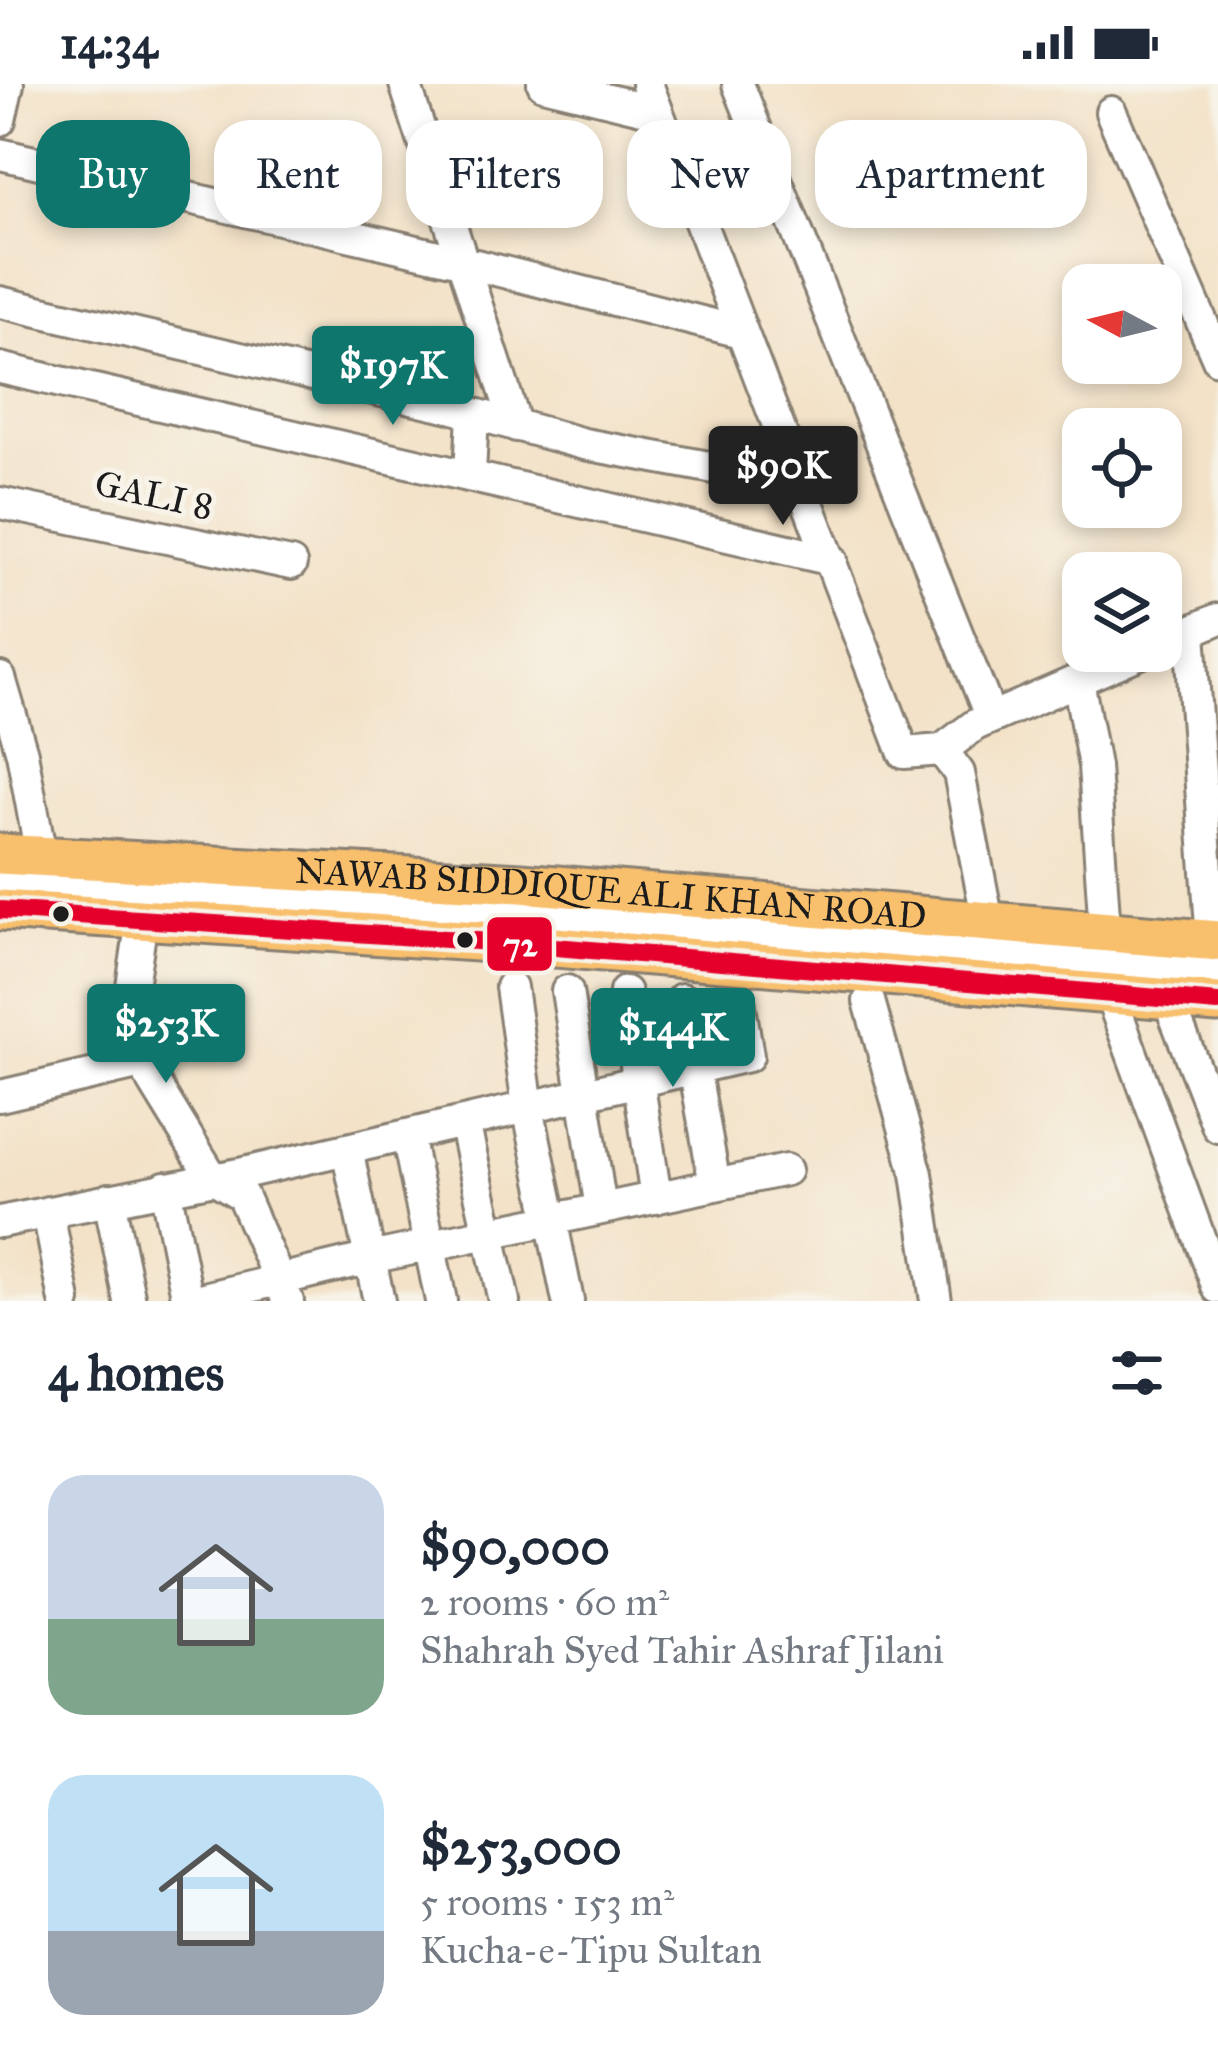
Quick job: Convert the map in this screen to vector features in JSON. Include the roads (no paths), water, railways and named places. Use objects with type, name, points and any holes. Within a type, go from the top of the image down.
[{"type":"main road","name":"NAWAB SIDDIQUE ALI KHAN ROAD","points":[[0,854],[521,883],[1105,932],[1216,952]]},
{"type":"main road","name":"NAWAB SIDDIQUE ALI KHAN ROAD","points":[[0,910],[508,943],[1218,1003]]},
{"type":"street","points":[[0,120],[8,84]]},
{"type":"street","points":[[405,84],[516,426]]},
{"type":"street","points":[[543,84],[653,98],[904,753],[942,750],[991,718],[1096,672]]},
{"type":"street","points":[[738,84],[991,718]]},
{"type":"street","points":[[1111,112],[1218,359]]},
{"type":"street","points":[[0,154],[741,332]]},
{"type":"street","points":[[0,302],[473,414],[584,445],[801,484]]},
{"type":"street","points":[[0,368],[832,560]]},
{"type":"street","points":[[470,474],[473,414]]},
{"type":"street","name":"GALI 8","points":[[0,503],[291,564]]},
{"type":"street","points":[[0,882],[1216,952],[1190,632]]},
{"type":"street","points":[[0,679],[22,753],[41,856]]},
{"type":"street","points":[[1078,680],[1094,766],[1105,932]]},
{"type":"street","points":[[942,750],[959,773],[988,922]]},
{"type":"street","points":[[142,919],[130,1000],[142,1064],[212,1177],[242,1195],[283,1291]]},
{"type":"street","points":[[511,987],[527,1107],[568,1301]]},
{"type":"street","points":[[567,991],[601,1209]]},
{"type":"street","points":[[625,992],[656,1198]]},
{"type":"street","points":[[1110,994],[1218,1288]]},
{"type":"street","points":[[682,999],[715,1185]]},
{"type":"street","points":[[1168,999],[1218,1126]]},
{"type":"street","points":[[0,1222],[347,1149],[748,1055],[739,1000]]},
{"type":"street","points":[[869,1001],[917,1174],[936,1301]]},
{"type":"street","points":[[0,1096],[142,1064]]},
{"type":"street","points":[[464,1122],[504,1301]]},
{"type":"street","points":[[407,1135],[441,1301]]},
{"type":"street","points":[[347,1149],[380,1301]]},
{"type":"street","points":[[165,1187],[190,1301],[283,1291],[370,1258],[785,1170]]},
{"type":"street","points":[[109,1199],[130,1301]]},
{"type":"street","points":[[48,1212],[65,1301]]},
{"type":"street","points":[[247,1295],[248,1261],[266,1252]]}]
